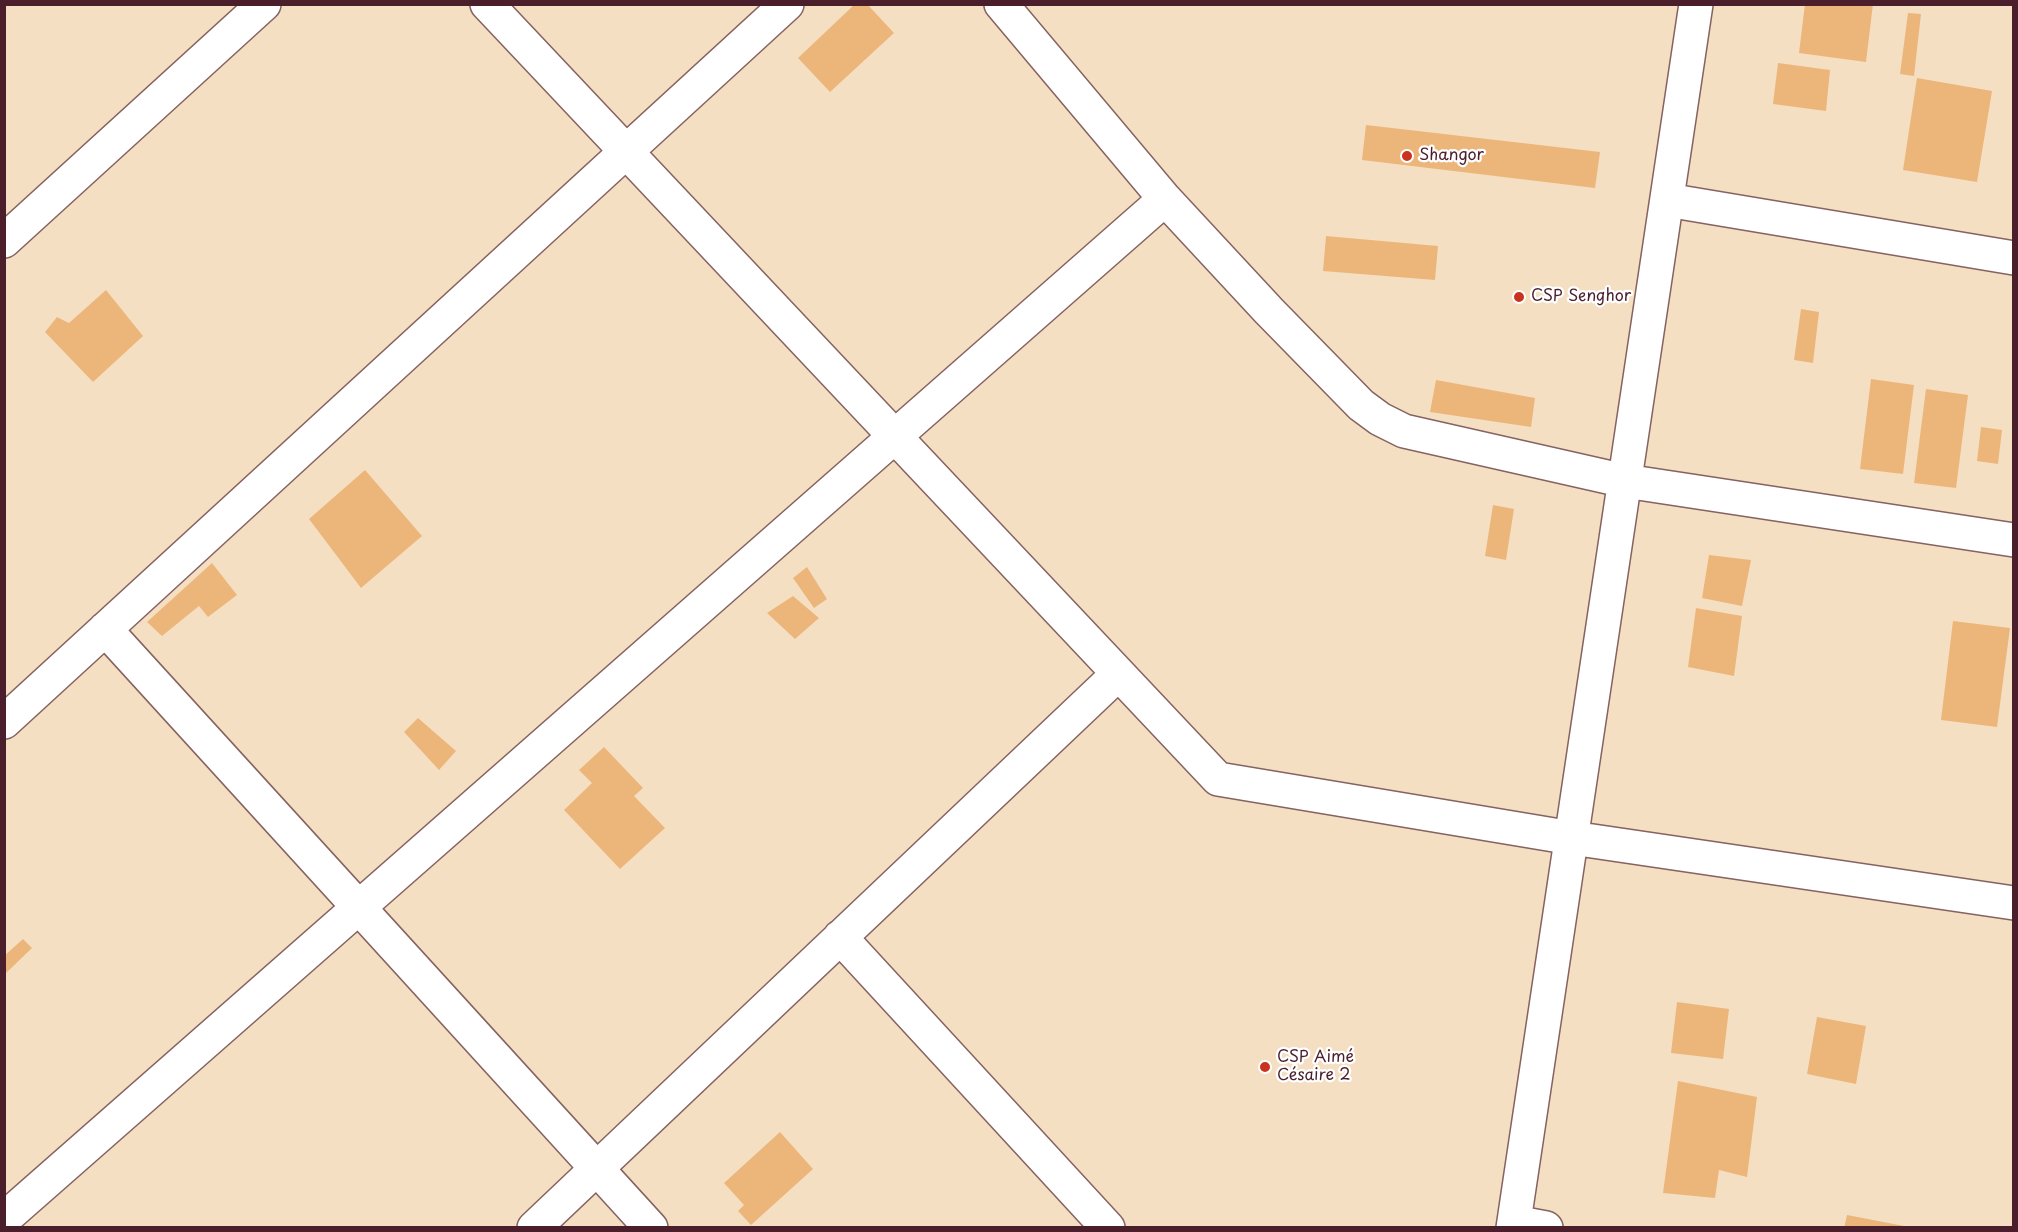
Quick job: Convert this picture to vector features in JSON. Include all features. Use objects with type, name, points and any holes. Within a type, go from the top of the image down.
[{"type":"street","points":[[4,241],[264,4]]},
{"type":"street","points":[[487,4],[1218,779],[1572,838],[2013,903]]},
{"type":"street","points":[[4,722],[787,4]]},
{"type":"street","points":[[1001,4],[1165,199],[1361,405],[1380,419],[1404,431],[1625,481],[2013,540]]},
{"type":"street","points":[[1546,1227],[1514,1225],[1696,4]]},
{"type":"street","points":[[4,1219],[1165,199]]},
{"type":"street","points":[[1667,200],[2013,258]]},
{"type":"street","points":[[105,629],[651,1227]]},
{"type":"street","points":[[534,1227],[1119,674]]},
{"type":"street","points":[[840,937],[1108,1227]]},
{"type":"building","points":[[855,4],[867,4],[894,33],[830,92],[798,58]]},
{"type":"building","points":[[1805,4],[1873,4],[1866,62],[1799,53]]},
{"type":"building","points":[[1908,13],[1921,14],[1914,76],[1900,74]]},
{"type":"building","points":[[1778,63],[1830,70],[1826,111],[1773,104]]},
{"type":"building","points":[[1917,78],[1992,91],[1977,182],[1903,170]]},
{"type":"building","points":[[1366,125],[1600,152],[1595,188],[1362,160]]},
{"type":"building","points":[[1326,236],[1438,246],[1435,280],[1323,271]]},
{"type":"building","points":[[106,290],[143,336],[93,382],[45,332],[57,317],[69,323]]},
{"type":"building","points":[[1801,309],[1819,312],[1813,363],[1794,360]]},
{"type":"building","points":[[1871,379],[1914,385],[1903,474],[1860,469]]},
{"type":"building","points":[[1436,380],[1535,398],[1531,427],[1430,412]]},
{"type":"building","points":[[1926,389],[1968,395],[1956,488],[1914,483]]},
{"type":"building","points":[[1981,427],[2002,430],[1998,464],[1977,461]]},
{"type":"building","points":[[365,470],[422,536],[361,588],[309,519]]},
{"type":"building","points":[[1493,505],[1514,509],[1506,560],[1485,556]]},
{"type":"building","points":[[1709,555],[1751,560],[1742,606],[1702,598]]},
{"type":"building","points":[[212,563],[237,595],[208,617],[199,606],[162,636],[147,622]]},
{"type":"building","points":[[807,567],[827,599],[814,608],[793,578]]},
{"type":"building","points":[[793,596],[819,618],[795,639],[767,613]]},
{"type":"building","points":[[1696,608],[1742,616],[1734,676],[1688,667]]},
{"type":"building","points":[[1953,621],[2010,628],[1997,727],[1941,720]]},
{"type":"building","points":[[418,718],[456,751],[439,770],[404,732]]},
{"type":"building","points":[[604,747],[643,788],[634,796],[665,828],[620,869],[564,810],[592,783],[579,770]]},
{"type":"building","points":[[23,939],[32,948],[4,975],[4,956]]},
{"type":"building","points":[[1677,1002],[1729,1009],[1723,1059],[1671,1053]]},
{"type":"building","points":[[1817,1017],[1866,1026],[1856,1084],[1807,1074]]},
{"type":"building","points":[[1678,1081],[1757,1097],[1747,1177],[1719,1170],[1715,1198],[1663,1193]]},
{"type":"building","points":[[780,1132],[813,1169],[751,1225],[738,1211],[744,1205],[724,1183]]},
{"type":"building","points":[[1847,1215],[1904,1226],[1904,1228],[1844,1228]]},
{"type":"place","name":"Shangor","points":[[1407,156]]},
{"type":"place","name":"CSP Senghor","points":[[1519,297]]},
{"type":"place","name":"CSP Aimé Césaire 2","points":[[1265,1067]]}]
